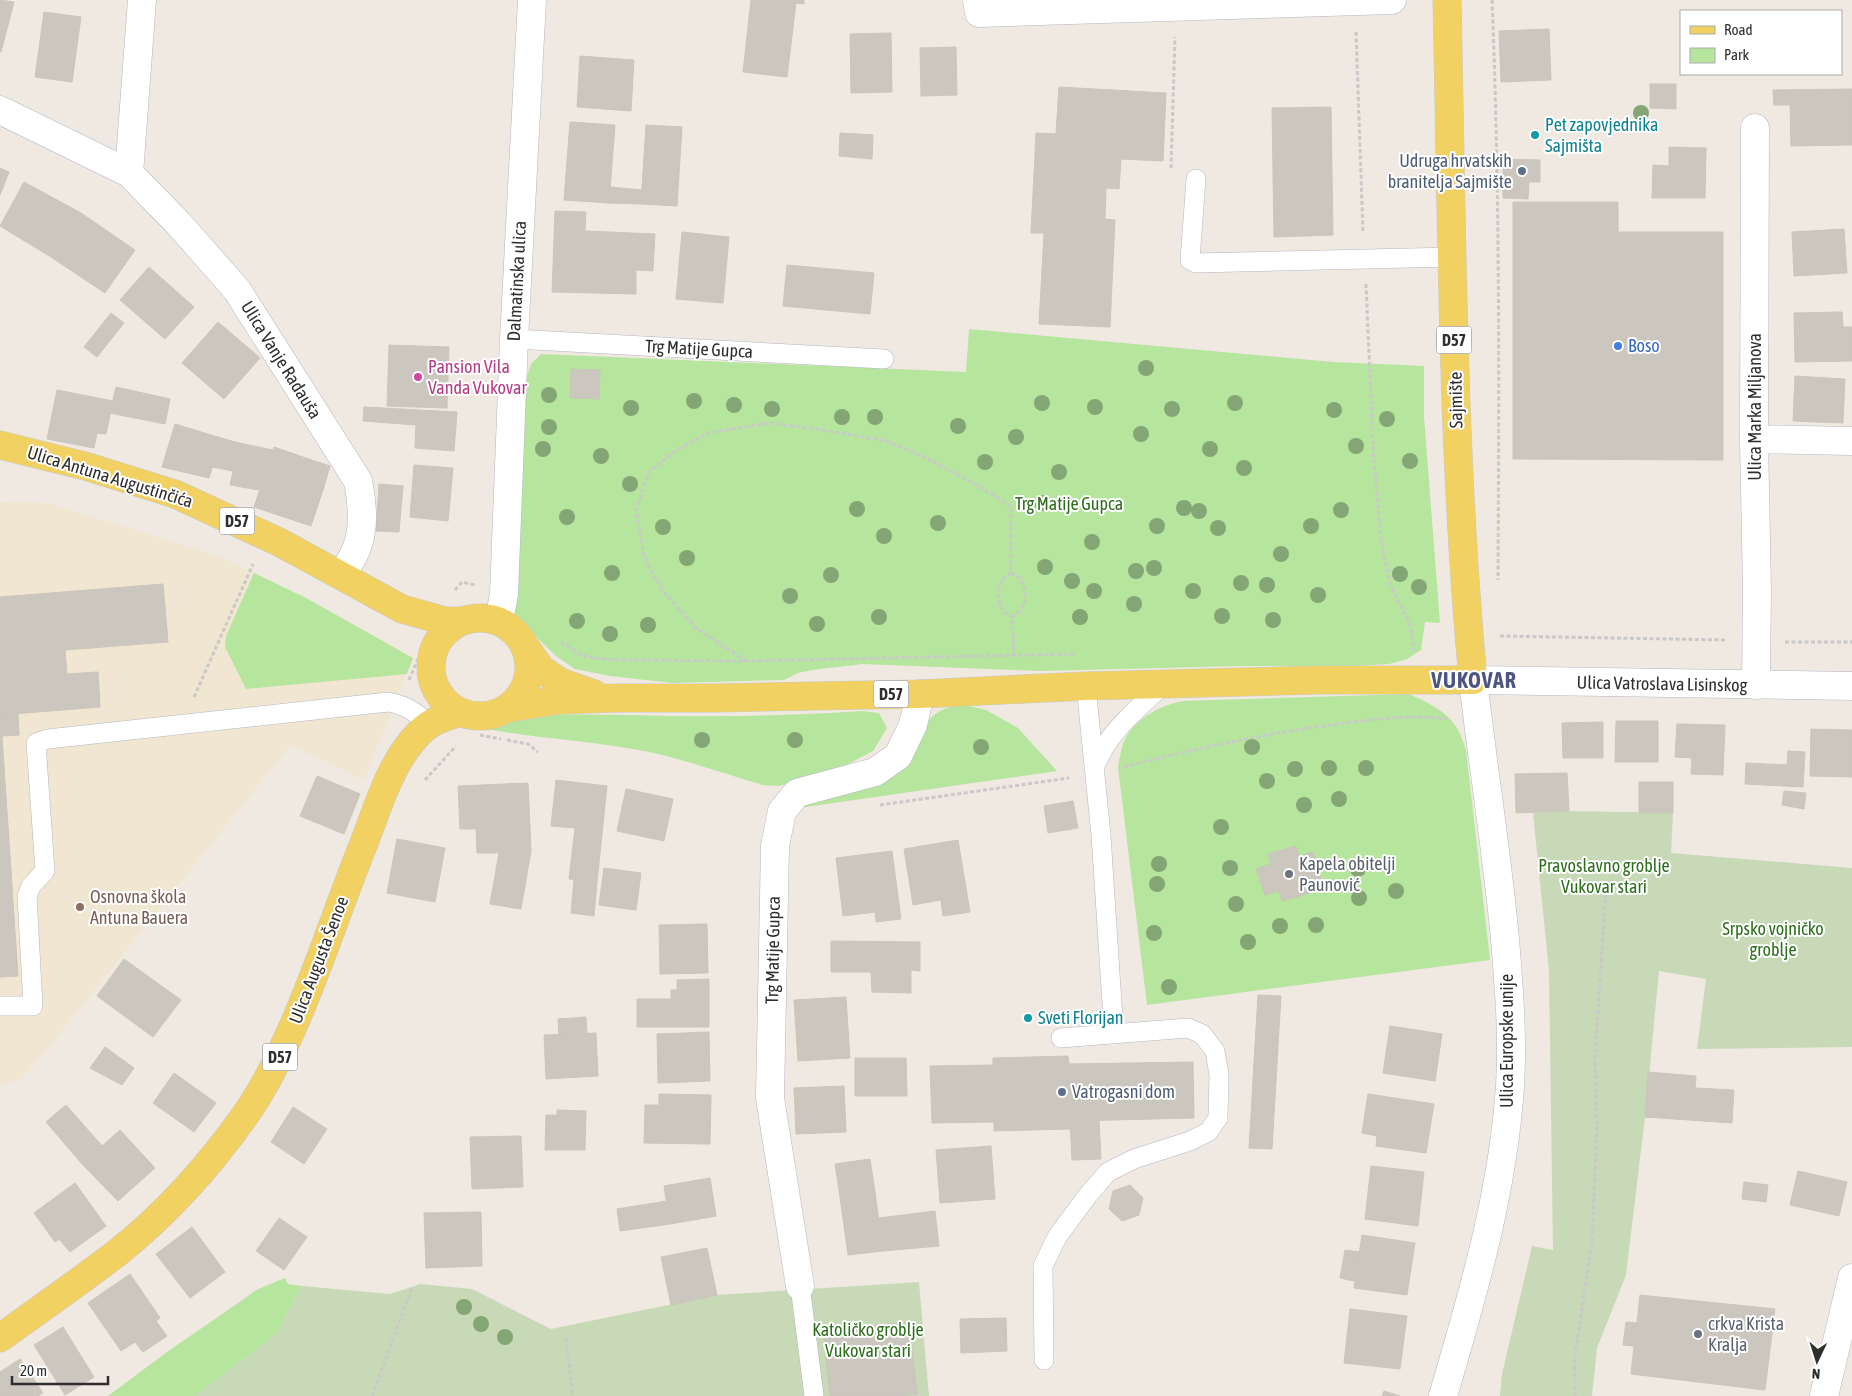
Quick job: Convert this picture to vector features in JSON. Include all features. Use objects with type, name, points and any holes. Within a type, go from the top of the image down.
[{"type":"main road","name":"Sajmište","points":[[1447,0],[1460,519],[1473,680]]},
{"type":"main road","name":"Ulica Antuna Augustinčića","points":[[0,445],[86,466],[175,494],[266,535],[402,609],[446,621],[463,621]]},
{"type":"main road","name":"D57","points":[[463,621],[479,618],[496,620],[508,626],[518,636],[541,669],[560,682],[587,692],[618,698]]},
{"type":"main road","points":[[444,719],[446,704],[436,690],[431,674],[432,657],[437,642],[448,629],[463,621]]},
{"type":"main road","points":[[508,708],[520,696],[528,681],[530,664],[526,648]]},
{"type":"main road","name":"D57","points":[[444,719],[493,715],[508,708],[561,700],[920,694],[1086,686],[1320,680],[1473,680]]},
{"type":"main road","name":"Ulica Augusta Šenoe","points":[[0,1338],[118,1252],[170,1205],[209,1161],[246,1113],[278,1061],[309,990],[355,864],[396,766],[412,742],[424,729],[444,719]]},
{"type":"street","points":[[130,173],[142,0]]},
{"type":"street","name":"Dalmatinska ulica","points":[[496,620],[501,610],[504,594],[514,339],[532,0]]},
{"type":"street","points":[[976,0],[979,13],[1392,0]]},
{"type":"street","name":"Ulica Vanje Radauša","points":[[0,110],[130,173],[178,223],[237,290],[358,480],[362,502],[362,524],[358,547],[342,575]]},
{"type":"street","name":"Ulica Marka Miljanova","points":[[1755,128],[1754,439],[1756,685]]},
{"type":"street","points":[[1754,439],[1852,441]]},
{"type":"street","name":"Ulica Vatroslava Lisinskog","points":[[1473,680],[1852,686]]},
{"type":"street","name":"Ulica Europske unije","points":[[1443,1396],[1472,1296],[1492,1213],[1504,1143],[1510,1085],[1510,999],[1506,952],[1473,680]]},
{"type":"street","name":"Trg Matije Gupca","points":[[800,1286],[770,1098],[775,846],[782,811],[797,793],[874,772],[898,756],[913,725],[920,694]]},
{"type":"street","points":[[1824,1396],[1852,1278]]},
{"type":"lane","points":[[1196,179],[1190,260],[1196,263],[1453,257]]},
{"type":"lane","name":"Trg Matije Gupca","points":[[514,339],[884,359]]},
{"type":"lane","points":[[1095,771],[1105,746],[1116,732],[1164,684]]},
{"type":"lane","points":[[1086,686],[1101,835],[1114,1034]]},
{"type":"lane","points":[[0,1006],[33,1006],[27,896],[31,886],[45,871],[36,743],[48,739],[388,702],[444,719]]},
{"type":"lane","points":[[1044,1360],[1043,1266],[1057,1236],[1108,1172],[1134,1159],[1190,1141],[1208,1132],[1218,1118],[1219,1075],[1215,1051],[1202,1034],[1188,1028],[1061,1038]]},
{"type":"lane","points":[[800,1286],[814,1396]]},
{"type":"path","points":[[1492,0],[1497,154],[1498,587]]},
{"type":"path","points":[[1355,1],[1364,260],[1373,446],[1381,540],[1390,583],[1411,627],[1416,681]]},
{"type":"path","points":[[1176,7],[1171,178],[1196,179]]},
{"type":"path","points":[[746,661],[696,628],[662,590],[644,556],[636,510],[649,472],[677,450],[708,433],[768,423],[886,441],[918,454],[968,480],[1011,506],[1011,573]]},
{"type":"path","points":[[1011,573],[1004,578],[998,588],[1000,604],[1004,613],[1012,617]]},
{"type":"path","points":[[1011,573],[1020,578],[1027,596],[1019,613],[1012,617]]},
{"type":"path","points":[[190,705],[247,576]]},
{"type":"path","points":[[504,594],[462,582],[434,618],[408,682],[414,695],[444,719],[477,735],[528,744],[538,752]]},
{"type":"path","points":[[1012,617],[1014,655]]},
{"type":"path","points":[[1498,636],[1852,642]]},
{"type":"path","points":[[554,638],[579,654],[594,658],[620,660],[746,661],[1084,653]]},
{"type":"path","points":[[870,806],[1095,771],[1265,734],[1355,722],[1424,716],[1478,724]]},
{"type":"path","points":[[1575,1396],[1575,1355],[1592,1242],[1597,1128],[1595,1058],[1606,889]]},
{"type":"path","points":[[372,1396],[412,1287]]},
{"type":"path","points":[[566,1338],[573,1396]]},
{"type":"shaded area","name":"Osnovna škola Antuna Bauera","points":[[0,502],[48,503],[216,555],[306,598],[413,658],[364,780],[291,745],[59,1035],[21,1079],[0,1085]]},
{"type":"green space","name":"Trg Matije Gupca","points":[[969,329],[1333,362],[1424,366],[1424,417],[1440,623],[1425,622],[1421,650],[1407,659],[1389,664],[1040,671],[863,664],[812,670],[798,673],[784,680],[673,683],[610,676],[575,669],[556,656],[515,614],[526,379],[531,364],[541,354],[966,372]]},
{"type":"green space","points":[[254,573],[306,598],[413,658],[407,674],[246,689],[225,647],[226,636]]},
{"type":"green space","points":[[1409,694],[1435,707],[1447,716],[1461,735],[1466,750],[1490,960],[1147,1005],[1118,767],[1122,745],[1130,732],[1142,719],[1158,709],[1183,701]]},
{"type":"green space","points":[[961,704],[986,710],[1018,728],[1057,771],[799,807],[917,739],[934,715]]},
{"type":"green space","points":[[863,711],[879,713],[887,728],[873,751],[846,765],[794,783],[778,786],[763,785],[649,752],[487,729],[500,721],[525,716],[572,714],[752,716]]},
{"type":"green space","name":"Pravoslavno groblje Vukovar stari","points":[[1569,811],[1673,813],[1671,853],[1852,868],[1852,1047],[1697,1049],[1706,979],[1659,971],[1645,1117],[1626,1275],[1597,1348],[1592,1396],[1500,1396],[1502,1374],[1532,1246],[1553,1250],[1549,971],[1533,813]]},
{"type":"green space","points":[[285,1278],[288,1284],[302,1286],[276,1334],[195,1396],[108,1396],[167,1352],[258,1289]]},
{"type":"green space","name":"Katoličko groblje Vukovar stari","points":[[919,1282],[929,1396],[195,1396],[276,1334],[302,1286],[390,1294],[420,1284],[472,1289],[551,1329],[717,1295]]},
{"type":"building","points":[[0,0],[14,2],[1,52],[0,52]]},
{"type":"building","points":[[751,0],[804,0],[804,4],[796,3],[787,77],[743,72]]},
{"type":"building","points":[[44,12],[81,17],[72,82],[35,77]]},
{"type":"building","points":[[1549,29],[1551,80],[1501,82],[1499,31]]},
{"type":"building","points":[[891,33],[892,92],[851,93],[850,34]]},
{"type":"building","points":[[956,47],[957,95],[921,96],[920,48]]},
{"type":"building","points":[[580,56],[634,60],[631,111],[577,107]]},
{"type":"building","points":[[1650,84],[1676,84],[1676,109],[1650,108]]},
{"type":"building","points":[[1059,87],[1166,93],[1163,161],[1121,159],[1119,189],[1106,188],[1105,219],[1115,220],[1110,327],[1039,324],[1044,233],[1031,233],[1036,133],[1056,134]]},
{"type":"building","points":[[1852,89],[1852,104],[1774,105],[1773,90]]},
{"type":"building","points":[[1852,104],[1852,145],[1791,146],[1790,105]]},
{"type":"building","points":[[1331,107],[1333,235],[1274,237],[1272,108]]},
{"type":"building","points":[[570,122],[615,125],[609,203],[564,200]]},
{"type":"building","points":[[646,125],[682,127],[677,206],[641,204]]},
{"type":"building","points":[[840,133],[873,135],[872,159],[839,156]]},
{"type":"building","points":[[1669,147],[1706,148],[1705,198],[1652,198],[1653,165],[1669,166]]},
{"type":"building","name":"Udruga hrvatskih branitelja Sajmište","points":[[1503,159],[1540,160],[1540,182],[1529,182],[1528,199],[1503,198]]},
{"type":"building","points":[[0,168],[9,172],[0,195]]},
{"type":"building","points":[[24,182],[81,213],[51,257],[0,226]]},
{"type":"building","points":[[610,187],[642,190],[641,204],[609,203]]},
{"type":"building","name":"Boso","points":[[1513,202],[1618,202],[1618,232],[1723,232],[1723,460],[1513,459]]},
{"type":"building","points":[[555,211],[586,212],[585,231],[655,234],[653,271],[636,270],[636,294],[552,292]]},
{"type":"building","points":[[81,213],[135,250],[105,293],[51,257]]},
{"type":"building","points":[[1844,229],[1847,273],[1794,276],[1792,232]]},
{"type":"building","points":[[682,232],[729,237],[723,303],[676,299]]},
{"type":"building","points":[[787,265],[874,273],[870,314],[783,306]]},
{"type":"building","points":[[149,267],[194,307],[165,339],[120,300]]},
{"type":"building","points":[[1842,312],[1843,327],[1852,327],[1852,361],[1795,362],[1794,313]]},
{"type":"building","points":[[111,313],[124,323],[97,357],[84,347]]},
{"type":"building","points":[[218,322],[260,358],[224,399],[182,363]]},
{"type":"building","name":"Pansion Vila Vanda Vukovar","points":[[389,345],[449,347],[447,408],[387,406]]},
{"type":"building","points":[[571,369],[600,370],[599,399],[570,398]]},
{"type":"building","points":[[1795,376],[1845,379],[1843,423],[1793,421]]},
{"type":"building","points":[[116,387],[170,399],[165,424],[110,413]]},
{"type":"building","points":[[57,390],[113,401],[106,434],[97,433],[94,448],[47,439]]},
{"type":"building","points":[[364,407],[457,412],[454,451],[415,448],[416,425],[363,421]]},
{"type":"building","points":[[175,424],[221,438],[209,478],[162,467]]},
{"type":"building","points":[[221,438],[239,443],[233,471],[212,467]]},
{"type":"building","points":[[239,443],[273,450],[259,490],[230,485]]},
{"type":"building","points":[[274,447],[300,456],[293,477],[324,487],[311,526],[254,507]]},
{"type":"building","points":[[300,456],[330,466],[324,487],[293,477]]},
{"type":"building","points":[[414,465],[453,468],[448,521],[410,517]]},
{"type":"building","points":[[379,484],[403,486],[399,532],[376,531]]},
{"type":"building","points":[[163,584],[168,642],[65,650],[67,674],[98,672],[100,707],[0,715],[0,597]]},
{"type":"building","points":[[18,713],[19,735],[2,736],[10,856],[0,857],[0,715]]},
{"type":"building","points":[[1616,721],[1658,721],[1658,762],[1615,762]]},
{"type":"building","points":[[1603,722],[1603,758],[1563,758],[1562,723]]},
{"type":"building","points":[[1677,724],[1725,725],[1723,775],[1691,774],[1692,758],[1675,757]]},
{"type":"building","points":[[1811,729],[1852,730],[1852,777],[1810,776]]},
{"type":"building","points":[[1788,751],[1805,752],[1803,787],[1745,784],[1746,763],[1787,765]]},
{"type":"building","points":[[1567,773],[1569,811],[1516,813],[1515,774]]},
{"type":"building","points":[[317,776],[360,794],[344,834],[300,816]]},
{"type":"building","points":[[556,780],[607,786],[597,882],[569,879],[575,828],[551,826]]},
{"type":"building","points":[[1639,782],[1673,782],[1673,813],[1639,813]]},
{"type":"building","points":[[528,783],[531,851],[494,853],[493,829],[460,829],[458,786]]},
{"type":"building","points":[[626,789],[673,799],[664,841],[617,831]]},
{"type":"building","points":[[1784,791],[1806,793],[1804,809],[1782,805]]},
{"type":"building","points":[[1073,801],[1078,828],[1048,833],[1044,806]]},
{"type":"building","points":[[476,828],[493,829],[494,853],[477,853]]},
{"type":"building","points":[[397,839],[445,848],[435,902],[387,893]]},
{"type":"building","points":[[958,840],[970,912],[943,916],[941,900],[913,905],[904,849]]},
{"type":"building","name":"Kapela obitelji Paunović","points":[[1296,846],[1299,856],[1313,852],[1321,879],[1307,883],[1310,893],[1282,901],[1279,891],[1265,895],[1256,869],[1271,864],[1268,854]]},
{"type":"building","points":[[531,851],[521,909],[490,904],[499,853]]},
{"type":"building","points":[[892,851],[901,919],[876,922],[875,912],[843,916],[836,858]]},
{"type":"building","points":[[10,856],[18,976],[0,977],[0,857]]},
{"type":"building","points":[[604,868],[641,873],[636,910],[599,905]]},
{"type":"building","points":[[574,880],[597,882],[594,916],[571,913]]},
{"type":"building","points":[[707,924],[708,973],[660,974],[659,925]]},
{"type":"building","points":[[831,941],[920,942],[920,971],[911,970],[911,993],[872,992],[871,972],[831,972]]},
{"type":"building","points":[[124,959],[181,1000],[153,1037],[97,996]]},
{"type":"building","points":[[709,979],[709,1027],[637,1027],[637,999],[671,999],[671,990],[677,990],[677,980]]},
{"type":"building","points":[[1258,995],[1281,996],[1272,1149],[1249,1148]]},
{"type":"building","points":[[846,997],[850,1058],[798,1061],[794,1000]]},
{"type":"building","points":[[586,1017],[587,1034],[559,1035],[558,1019]]},
{"type":"building","points":[[1390,1026],[1442,1034],[1435,1081],[1383,1073]]},
{"type":"building","points":[[709,1032],[710,1081],[658,1083],[657,1034]]},
{"type":"building","points":[[596,1033],[598,1076],[546,1079],[544,1035]]},
{"type":"building","points":[[105,1047],[134,1068],[122,1085],[90,1068]]},
{"type":"building","name":"Vatrogasni dom","points":[[1068,1056],[1069,1064],[1193,1062],[1194,1118],[1070,1121],[1070,1129],[994,1131],[994,1122],[932,1123],[930,1066],[993,1065],[993,1058]]},
{"type":"building","points":[[855,1058],[906,1058],[907,1096],[855,1096]]},
{"type":"building","points":[[1648,1072],[1696,1076],[1695,1088],[1734,1090],[1732,1123],[1645,1117]]},
{"type":"building","points":[[174,1073],[216,1103],[194,1132],[153,1103]]},
{"type":"building","points":[[844,1086],[846,1132],[796,1134],[794,1088]]},
{"type":"building","points":[[659,1094],[711,1095],[710,1144],[644,1143],[645,1105],[659,1105]]},
{"type":"building","points":[[1368,1094],[1434,1104],[1426,1153],[1376,1146],[1377,1136],[1362,1133]]},
{"type":"building","points":[[66,1105],[103,1147],[82,1164],[46,1122]]},
{"type":"building","points":[[293,1107],[327,1129],[304,1164],[271,1142]]},
{"type":"building","points":[[557,1110],[586,1111],[585,1150],[545,1150],[546,1115],[557,1115]]},
{"type":"building","points":[[1099,1119],[1101,1159],[1072,1160],[1070,1121]]},
{"type":"building","points":[[120,1130],[155,1168],[118,1201],[82,1164]]},
{"type":"building","points":[[521,1136],[523,1187],[472,1189],[470,1137]]},
{"type":"building","points":[[991,1146],[995,1199],[940,1203],[936,1150]]},
{"type":"building","points":[[870,1159],[875,1192],[840,1197],[835,1164]]},
{"type":"building","points":[[1371,1166],[1424,1172],[1418,1226],[1365,1219]]},
{"type":"building","points":[[1798,1171],[1847,1182],[1839,1216],[1790,1205]]},
{"type":"building","points":[[710,1178],[716,1216],[670,1224],[664,1186]]},
{"type":"building","points":[[1744,1182],[1768,1185],[1766,1202],[1742,1199]]},
{"type":"building","points":[[75,1183],[106,1226],[70,1252],[59,1239],[55,1242],[34,1213]]},
{"type":"building","points":[[1130,1185],[1143,1198],[1139,1215],[1122,1221],[1109,1209],[1113,1191]]},
{"type":"building","points":[[875,1192],[883,1251],[848,1255],[840,1197]]},
{"type":"building","points":[[667,1201],[670,1224],[620,1231],[617,1209]]},
{"type":"building","points":[[935,1211],[939,1246],[883,1251],[879,1218]]},
{"type":"building","points":[[481,1212],[482,1266],[426,1268],[424,1213]]},
{"type":"building","points":[[279,1218],[307,1237],[284,1270],[256,1251]]},
{"type":"building","points":[[192,1227],[225,1272],[190,1298],[156,1254]]},
{"type":"building","points":[[1362,1235],[1415,1243],[1407,1295],[1354,1288]]},
{"type":"building","points":[[707,1248],[717,1295],[671,1305],[661,1257]]},
{"type":"building","points":[[1345,1250],[1360,1252],[1354,1281],[1340,1278]]},
{"type":"building","points":[[130,1274],[160,1318],[156,1321],[167,1336],[143,1352],[135,1342],[121,1351],[88,1303]]},
{"type":"building","name":"crkva Krista Kralja","points":[[1640,1295],[1775,1309],[1765,1390],[1631,1374],[1634,1346],[1623,1345],[1626,1322],[1637,1323]]},
{"type":"building","points":[[1350,1309],[1407,1316],[1400,1369],[1344,1363]]},
{"type":"building","points":[[1006,1318],[1007,1351],[961,1353],[960,1319]]},
{"type":"building","points":[[909,1322],[917,1394],[899,1396],[830,1396],[823,1330]]},
{"type":"building","points":[[63,1327],[94,1377],[65,1395],[34,1345]]},
{"type":"building","points":[[20,1359],[43,1393],[38,1396],[0,1396],[0,1372]]},
{"type":"building","points":[[1384,1391],[1400,1396],[1382,1396]]},
{"type":"place","name":"Pet zapovjednika Sajmišta","points":[[1535,135]]},
{"type":"place","name":"Udruga hrvatskih branitelja Sajmište","points":[[1522,171]]},
{"type":"place","name":"Boso","points":[[1618,346]]},
{"type":"place","name":"Pansion Vila Vanda Vukovar","points":[[418,377]]},
{"type":"place","name":"Kapela obitelji Paunović","points":[[1289,874]]},
{"type":"place","name":"Osnovna škola Antuna Bauera","points":[[80,907]]},
{"type":"place","name":"Sveti Florijan","points":[[1028,1018]]},
{"type":"place","name":"Vatrogasni dom","points":[[1062,1092]]},
{"type":"place","name":"crkva Krista Kralja","points":[[1698,1334]]},
{"type":"district","name":"VUKOVAR","points":[[1474,680]]},
{"type":"park label","name":"Srpsko vojničko groblje","points":[[1773,940]]}]
